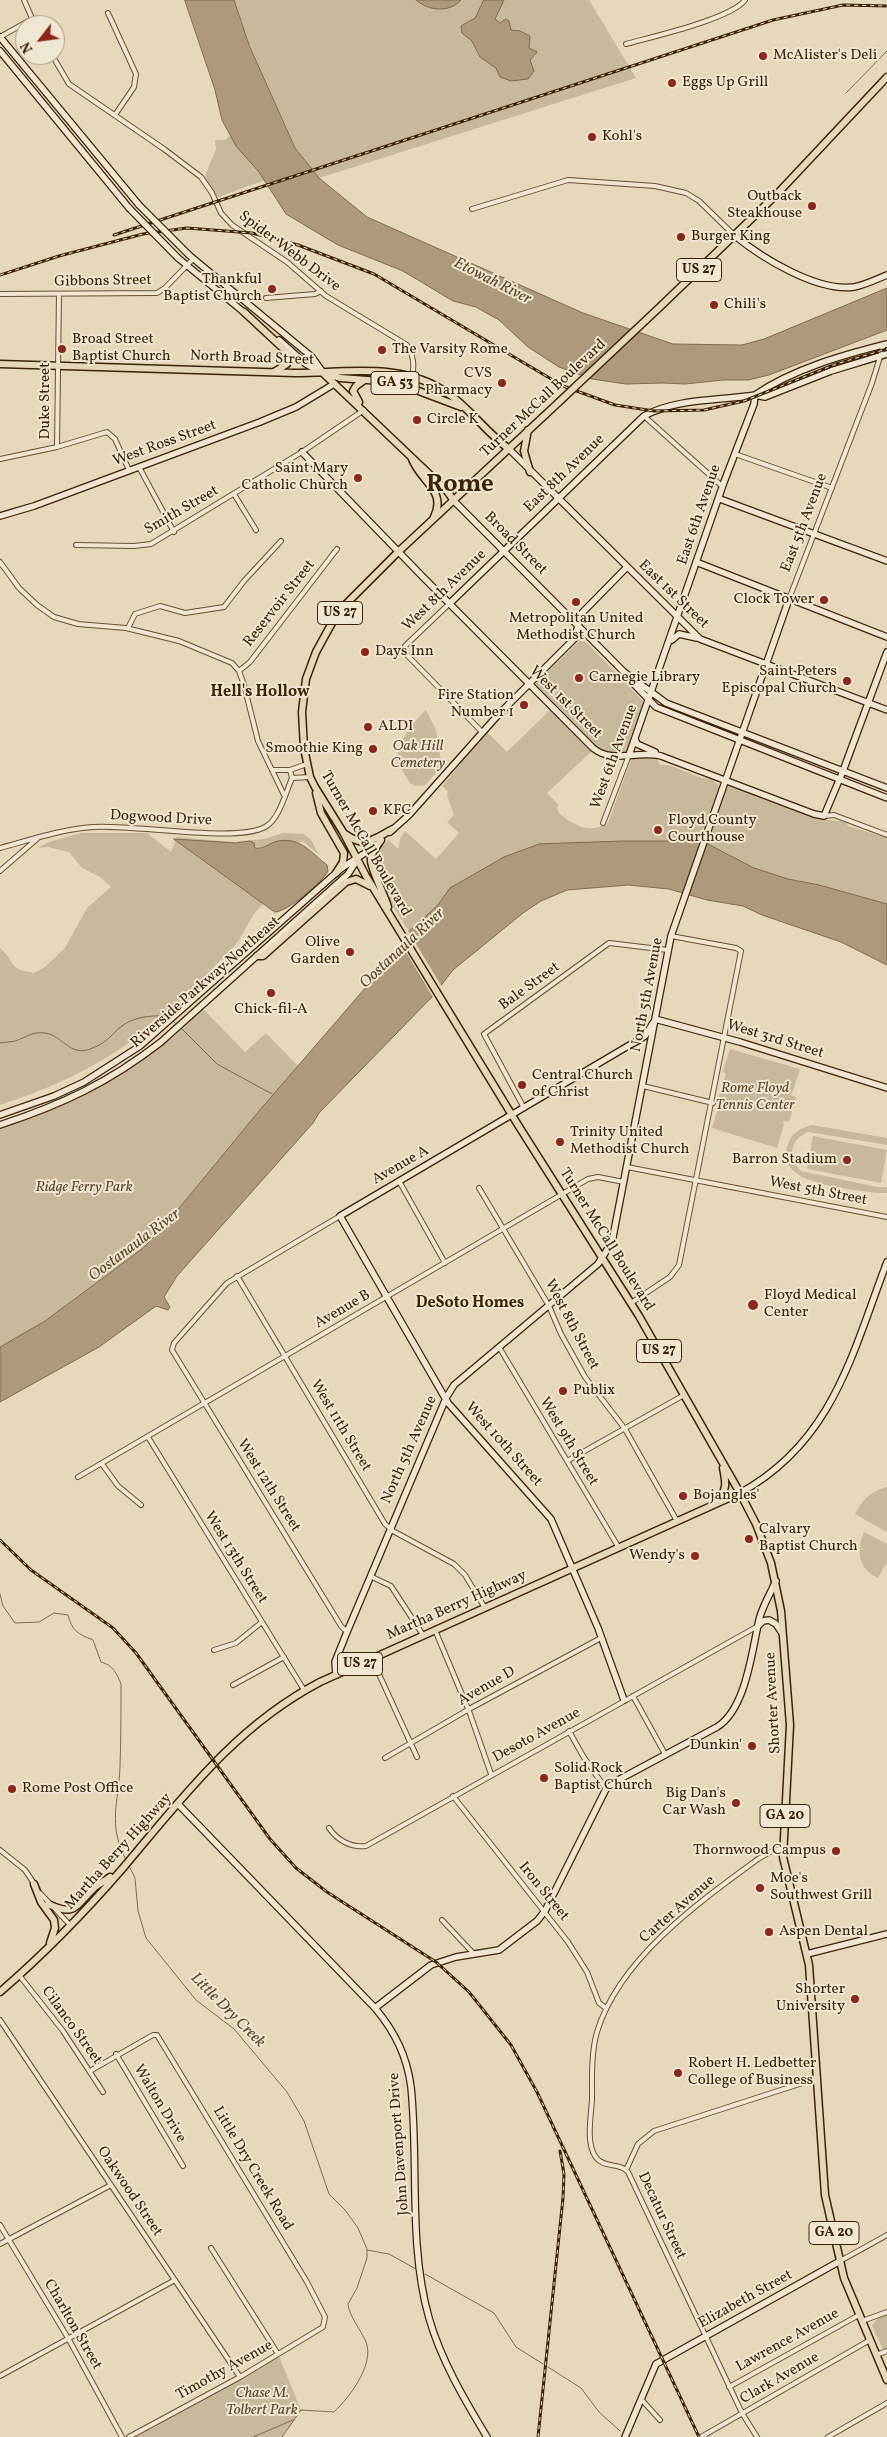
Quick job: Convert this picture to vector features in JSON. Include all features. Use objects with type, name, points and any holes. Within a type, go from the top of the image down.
[{"type":"main road","name":"Turner McCall Boulevard","points":[[776,1581],[756,1524],[740,1493],[632,1303],[512,1115],[392,916],[374,890],[343,832],[310,778],[302,712],[306,679],[316,652],[332,621],[345,605],[398,552],[734,235],[823,147],[887,77]]},
{"type":"main road","points":[[244,312],[288,353],[287,364],[274,372]]},
{"type":"main road","name":"North Broad Street","points":[[0,364],[323,373]]},
{"type":"main road","name":"GA 53","points":[[323,373],[358,369],[412,377],[443,390],[509,449]]},
{"type":"main road","name":"GA 53","points":[[323,373],[340,378],[379,380],[408,386],[464,408]]},
{"type":"main road","name":"Broad Street","points":[[323,373],[447,491],[454,501]]},
{"type":"main road","points":[[364,380],[353,391],[364,410]]},
{"type":"main road","points":[[528,430],[524,451],[530,472]]},
{"type":"main road","points":[[410,456],[417,472],[438,496],[438,509],[431,522]]},
{"type":"main road","points":[[315,787],[321,813],[343,850],[343,862],[336,873]]},
{"type":"main road","points":[[343,832],[360,843],[368,842],[393,829]]},
{"type":"main road","points":[[381,840],[371,856],[370,865],[381,885],[392,916]]},
{"type":"main road","points":[[257,956],[263,956],[346,882],[360,880],[374,890]]},
{"type":"main road","name":"US 27","points":[[708,1507],[720,1498],[725,1489],[726,1480],[721,1460]]},
{"type":"main road","name":"Martha Berry Highway","points":[[0,1992],[70,1925],[107,1882],[122,1869],[235,1740],[269,1712],[304,1690],[336,1674],[740,1493]]},
{"type":"main road","name":"Shorter Avenue","points":[[776,1581],[783,1634],[790,1739],[782,1848],[790,1896],[807,1954],[818,2078],[825,2194],[844,2278],[887,2380]]},
{"type":"main road","points":[[48,1904],[61,1909],[75,1908],[94,1888],[107,1882]]},
{"type":"main road","points":[[34,1884],[41,1902],[54,1920],[55,1928],[49,1946]]},
{"type":"street","points":[[24,0],[30,15]]},
{"type":"street","points":[[626,44],[709,19],[740,7],[745,0]]},
{"type":"street","points":[[108,14],[136,74],[134,87],[114,116]]},
{"type":"street","points":[[15,29],[0,37],[139,205],[191,257],[312,357],[323,373]]},
{"type":"street","points":[[0,51],[129,208],[178,258],[306,364],[323,373]]},
{"type":"street","name":"Spider Webb Drive","points":[[58,65],[69,84],[195,173],[212,192],[221,213],[232,225],[287,262],[321,291],[407,345],[414,361],[412,377],[408,386]]},
{"type":"street","points":[[472,209],[568,180],[662,187],[686,193],[699,201],[734,235],[768,258],[828,285],[855,287],[887,274]]},
{"type":"street","name":"Gibbons Street","points":[[0,294],[157,293],[165,288],[187,265],[191,257]]},
{"type":"street","points":[[266,298],[315,294],[321,291]]},
{"type":"street","name":"Duke Street","points":[[57,447],[59,294]]},
{"type":"street","points":[[755,395],[767,387],[808,370],[886,344]]},
{"type":"street","name":"East 5th Avenue","points":[[707,834],[789,599],[885,354],[886,344]]},
{"type":"street","points":[[723,487],[644,416],[664,407],[755,395],[765,397],[831,371],[885,354]]},
{"type":"street","name":"West Ross Street","points":[[0,516],[34,506],[284,412],[334,384]]},
{"type":"street","name":"East 6th Avenue","points":[[649,700],[696,562],[754,404],[755,395]]},
{"type":"street","name":"Smith Street","points":[[76,545],[142,546],[151,544],[174,532],[302,452],[364,410]]},
{"type":"street","name":"East 8th Avenue","points":[[504,551],[644,416]]},
{"type":"street","points":[[0,459],[57,447],[109,433],[115,439],[129,470]]},
{"type":"street","name":"East 1st Street","points":[[509,449],[700,640],[887,710]]},
{"type":"street","name":"West 1st Street","points":[[302,452],[449,604],[597,752],[607,756],[646,753],[662,756],[818,816],[834,815],[887,835]]},
{"type":"street","points":[[735,454],[832,488]]},
{"type":"street","points":[[139,467],[174,532]]},
{"type":"street","points":[[234,494],[256,530]]},
{"type":"street","points":[[720,498],[887,561]]},
{"type":"street","name":"Broad Street","points":[[454,501],[578,625],[656,707],[887,798]]},
{"type":"street","points":[[128,628],[135,614],[157,607],[166,607],[186,613],[224,607],[244,581],[281,542]]},
{"type":"street","name":"Reservoir Street","points":[[239,671],[250,662],[337,549]]},
{"type":"street","name":"West 8th Avenue","points":[[482,732],[410,658],[404,649],[504,551]]},
{"type":"street","points":[[0,562],[19,588],[36,605],[54,617],[78,624],[128,628],[179,641],[228,660],[239,671],[258,741],[284,795]]},
{"type":"street","points":[[696,562],[887,636]]},
{"type":"street","name":"Riverside Parkway Northeast","points":[[0,1125],[54,1106],[92,1089],[134,1062],[200,1007],[348,874],[358,860],[409,815],[482,732],[575,638],[581,614],[627,567]]},
{"type":"street","points":[[665,652],[676,635],[682,634],[700,640]]},
{"type":"street","points":[[824,816],[843,771],[887,652]]},
{"type":"street","name":"Broad Street","points":[[624,672],[666,703],[887,788]]},
{"type":"street","name":"West 6th Avenue","points":[[603,823],[649,700]]},
{"type":"street","points":[[635,738],[637,744],[662,756]]},
{"type":"street","points":[[272,770],[290,770],[307,764]]},
{"type":"street","points":[[290,770],[292,778],[310,778]]},
{"type":"street","name":"Dogwood Drive","points":[[0,848],[40,837],[93,827],[229,833],[252,832],[266,827],[273,820],[292,778]]},
{"type":"street","name":"North 5th Avenue","points":[[336,1674],[336,1662],[347,1632],[446,1398],[454,1385],[598,1264],[612,1242],[671,936],[707,834]]},
{"type":"street","points":[[0,871],[40,837]]},
{"type":"street","name":"Riverside Parkway Northeast","points":[[0,1115],[54,1096],[84,1082],[126,1056],[194,1000],[336,873],[346,865],[358,860]]},
{"type":"street","points":[[632,1303],[670,1277],[679,1265],[712,1103],[740,949],[671,936]]},
{"type":"street","name":"Bale Street","points":[[524,1108],[484,1034],[609,943],[626,943],[668,950]]},
{"type":"street","name":"West 3rd Street","points":[[655,1019],[887,1088]]},
{"type":"street","name":"Avenue A","points":[[172,1350],[174,1343],[216,1294],[237,1276],[645,1036],[655,1019]]},
{"type":"street","points":[[642,1086],[712,1103]]},
{"type":"street","name":"West 5th Street","points":[[627,1167],[887,1217]]},
{"type":"street","name":"Avenue B","points":[[78,1478],[563,1194],[595,1177],[624,1182]]},
{"type":"street","points":[[399,1181],[445,1263]]},
{"type":"street","name":"West 8th Street","points":[[479,1188],[549,1306],[560,1334],[585,1377],[625,1429],[677,1521]]},
{"type":"street","name":"West 10th Street","points":[[340,1216],[446,1398],[549,1515],[601,1638],[624,1700]]},
{"type":"street","points":[[740,1493],[765,1478],[789,1458],[808,1437],[837,1393],[887,1262]]},
{"type":"street","name":"West 11th Street","points":[[237,1276],[390,1528],[458,1568],[475,1590],[485,1608]]},
{"type":"street","name":"West 9th Street","points":[[499,1347],[619,1548]]},
{"type":"street","name":"West 12th Street","points":[[172,1350],[341,1626],[347,1632]]},
{"type":"street","points":[[567,1461],[684,1395]]},
{"type":"street","name":"West 13th Street","points":[[148,1437],[304,1690]]},
{"type":"street","points":[[102,1464],[118,1486],[141,1505]]},
{"type":"street","points":[[370,1576],[389,1584],[423,1635]]},
{"type":"street","points":[[375,2008],[431,1965],[443,1960],[506,1948],[545,1911],[606,1789],[730,1717],[740,1694],[764,1605],[776,1581]]},
{"type":"street","points":[[758,1626],[764,1621],[769,1620],[776,1624],[783,1634]]},
{"type":"street","points":[[214,1650],[236,1644],[262,1622]]},
{"type":"street","name":"Desoto Avenue","points":[[329,1828],[339,1840],[350,1844],[366,1846],[569,1730],[758,1626]]},
{"type":"street","points":[[434,1630],[469,1711],[491,1774]]},
{"type":"street","name":"Avenue D","points":[[385,1758],[601,1638]]},
{"type":"street","points":[[233,1685],[284,1657]]},
{"type":"street","points":[[372,1658],[417,1756]]},
{"type":"street","points":[[632,1696],[665,1754]]},
{"type":"street","points":[[569,1730],[583,1756],[606,1789]]},
{"type":"street","name":"Iron Street","points":[[453,1796],[484,1839],[545,1911],[583,1964],[599,2002],[606,2008]]},
{"type":"street","name":"John Davenport Drive","points":[[178,1804],[375,2008],[396,2037],[410,2078],[420,2269],[429,2317],[446,2363],[487,2437]]},
{"type":"street","name":"Carter Avenue","points":[[606,2008],[619,1984],[658,1938],[740,1872],[770,1852],[782,1848]]},
{"type":"street","points":[[0,1850],[18,1864],[48,1904],[70,1925]]},
{"type":"street","points":[[442,1920],[474,1954]]},
{"type":"street","points":[[807,1954],[887,1934]]},
{"type":"street","name":"Cilanco Street","points":[[19,1975],[63,2031],[103,2092]]},
{"type":"street","name":"Decatur Street","points":[[606,2008],[595,2042],[592,2148],[595,2157],[602,2163],[626,2170],[742,2413],[757,2437]]},
{"type":"street","name":"Oakwood Street","points":[[0,2020],[240,2376]]},
{"type":"street","name":"Little Dry Creek Road","points":[[116,2054],[153,2035],[158,2035],[307,2282],[325,2317]]},
{"type":"street","points":[[90,2071],[116,2054]]},
{"type":"street","name":"Walton Drive","points":[[116,2054],[183,2166]]},
{"type":"street","points":[[626,2170],[638,2144],[654,2131],[818,2078]]},
{"type":"street","points":[[0,2244],[111,2185]]},
{"type":"street","name":"Charlton Street","points":[[0,2225],[68,2338],[122,2437]]},
{"type":"street","points":[[840,2261],[887,2235]]},
{"type":"street","points":[[211,2248],[278,2354]]},
{"type":"street","name":"Elizabeth Street","points":[[641,2399],[654,2366],[840,2261]]},
{"type":"street","points":[[0,2376],[175,2280]]},
{"type":"street","name":"Lawrence Avenue","points":[[730,2387],[860,2318],[887,2312]]},
{"type":"street","name":"Timothy Avenue","points":[[129,2437],[240,2376],[323,2327],[325,2317]]},
{"type":"street","name":"Clark Avenue","points":[[701,2437],[870,2340]]},
{"type":"street","points":[[876,2355],[887,2351]]},
{"type":"street","points":[[625,2437],[641,2399],[660,2420]]},
{"type":"street","points":[[828,2437],[887,2404]]},
{"type":"green space","points":[[234,0],[589,0],[636,78],[319,178],[295,148],[249,45]]},
{"type":"green space","points":[[232,134],[265,180],[218,197],[204,178],[216,149],[215,140],[225,140]]},
{"type":"green space","points":[[580,640],[587,643],[643,701],[644,704],[627,752],[613,754],[598,749],[534,685]]},
{"type":"green space","name":"Oak Hill Cemetery","points":[[426,710],[436,730],[442,766],[425,785],[415,786],[410,783],[396,760],[407,732]]},
{"type":"green space","name":"Floyd County Courthouse","points":[[550,710],[592,751],[547,793],[559,805],[557,807],[558,812],[576,825],[595,828],[608,823],[632,757],[656,757],[660,765],[669,765],[701,778],[712,779],[719,786],[732,786],[819,819],[846,822],[848,826],[887,838],[887,936],[640,861],[513,871],[422,952],[396,911],[372,866],[375,854],[389,840],[398,849],[401,837],[405,831],[436,859],[459,833],[447,822],[454,815],[447,795],[448,791],[442,786],[487,732],[507,752]]},
{"type":"green space","points":[[81,833],[147,833],[171,852],[177,837],[233,842],[264,839],[283,833],[304,834],[311,840],[319,855],[303,841],[276,848],[251,846],[272,899],[259,908],[235,945],[157,1022],[134,1040],[86,1069],[31,1094],[0,1105],[0,948],[15,967],[34,973],[46,966],[65,948],[87,908],[111,887],[100,877],[82,868],[69,852],[48,847],[37,848],[49,842]]},
{"type":"green space","name":"Ridge Ferry Park","points":[[203,1009],[245,1052],[266,1033],[298,1066],[163,1229],[142,1249],[45,1321],[0,1347],[0,1128],[67,1103],[110,1081],[150,1054],[168,1038],[170,1040]]},
{"type":"green space","name":"Rome Floyd Tennis Center","points":[[730,1049],[800,1069],[790,1095],[796,1097],[789,1122],[783,1121],[784,1124],[777,1148],[712,1128],[726,1074],[723,1071]]},
{"type":"green space","points":[[812,1125],[887,1138],[887,1145],[808,1132],[797,1139],[793,1149],[792,1155],[801,1171],[877,1187],[887,1187],[887,1193],[834,1187],[803,1177],[793,1170],[787,1160],[788,1142],[796,1132]]},
{"type":"green space","name":"Barron Stadium","points":[[813,1136],[887,1150],[881,1183],[807,1169]]},
{"type":"green space","points":[[887,1487],[887,1532],[855,1514],[868,1496]]},
{"type":"green space","points":[[864,1532],[887,1544],[887,1562],[878,1578],[866,1570],[860,1558],[861,1539]]},
{"type":"green space","points":[[887,2315],[887,2349],[883,2349],[872,2326],[877,2319]]},
{"type":"green space","name":"Chase M. Tolbert Park","points":[[278,2354],[301,2410],[282,2437],[129,2437]]},
{"type":"water","name":"Etowah River","points":[[185,0],[234,0],[249,45],[295,148],[319,178],[367,217],[583,313],[673,344],[742,345],[764,339],[887,288],[887,330],[769,375],[748,380],[723,380],[685,384],[626,384],[592,379],[559,367],[528,347],[499,320],[476,307],[453,301],[403,271],[338,245],[286,214],[259,172],[236,146],[222,120],[215,90]]},
{"type":"water","points":[[416,0],[461,0],[451,7],[439,9],[421,4]]},
{"type":"water","points":[[484,0],[504,0],[495,19],[500,23],[506,19],[509,21],[511,30],[520,31],[530,36],[529,48],[537,52],[530,60],[534,71],[528,79],[511,81],[500,77],[496,68],[480,57],[472,41],[462,33],[461,26],[475,18]]},
{"type":"water","points":[[174,839],[236,843],[250,841],[254,843],[255,848],[262,848],[278,841],[293,841],[305,847],[327,865],[328,871],[304,896],[281,911],[275,912]]},
{"type":"water","name":"Oostanaula River","points":[[702,841],[754,868],[788,879],[819,885],[887,904],[887,965],[841,942],[762,915],[743,906],[707,900],[669,889],[628,885],[567,890],[541,901],[523,913],[453,970],[432,997],[319,1113],[313,1123],[177,1276],[164,1297],[170,1307],[168,1310],[156,1306],[99,1347],[0,1402],[0,1347],[45,1321],[142,1249],[162,1229],[259,1111],[398,950],[407,933],[437,906],[450,888],[504,857],[539,844]]},
{"type":"pier","points":[[407,929],[442,987],[434,999],[400,942]]},
{"type":"waterway","points":[[846,93],[887,51]]},
{"type":"waterway","points":[[0,1043],[15,1041],[37,1033],[45,1033],[56,1037],[71,1048],[83,1051],[99,1045],[130,1021],[153,1016],[168,1017]]},
{"type":"waterway","points":[[172,1020],[178,1026]]},
{"type":"waterway","points":[[181,1028],[217,1064],[272,1094]]},
{"type":"waterway","name":"Little Dry Creek","points":[[0,1594],[3,1606],[15,1623],[39,1622],[54,1613],[68,1615],[71,1625],[80,1634],[93,1640],[101,1662],[112,1668],[118,1677],[121,1684],[121,1735],[115,1824],[120,1847],[126,1860]]},
{"type":"waterway","name":"Little Dry Creek","points":[[129,1866],[135,1878],[138,1911],[146,1938],[196,2000],[234,2029],[287,2092],[304,2121],[329,2194],[345,2210],[358,2228],[367,2249],[367,2258],[357,2288],[348,2304],[366,2342],[368,2351],[364,2370],[353,2390],[334,2412],[301,2410],[282,2437]]},
{"type":"waterway","points":[[367,2250],[389,2254],[416,2269]]},
{"type":"waterway","points":[[425,2274],[494,2313],[516,2347],[543,2364]]},
{"type":"waterway","points":[[548,2367],[581,2388],[599,2412],[620,2431]]},
{"type":"waterway","name":"Little Dry Creek","points":[[253,2437],[293,2420]]},
{"type":"railway","points":[[114,235],[773,20],[843,5],[887,6]]},
{"type":"railway","points":[[0,275],[59,256],[143,234],[187,228],[252,233],[298,245],[374,274],[563,386],[615,405],[654,411],[704,410],[744,401],[836,364],[887,349]]},
{"type":"railway","points":[[0,1540],[31,1570],[113,1628],[136,1653],[270,1839],[296,1868],[327,1892],[436,1962],[469,1992],[511,2045],[537,2092],[699,2437]]},
{"type":"railway","points":[[538,2437],[563,2198],[564,2174],[560,2151]]},
{"type":"place","name":"McAlister's Deli","points":[[763,56]]},
{"type":"place","name":"Eggs Up Grill","points":[[672,83]]},
{"type":"place","name":"Kohl's","points":[[592,137]]},
{"type":"place","name":"Outback Steakhouse","points":[[812,206]]},
{"type":"place","name":"Burger King","points":[[681,237]]},
{"type":"place","name":"Thankful Baptist Church","points":[[272,289]]},
{"type":"place","name":"Chili's","points":[[714,305]]},
{"type":"place","name":"Broad Street Baptist Church","points":[[62,349]]},
{"type":"place","name":"The Varsity Rome","points":[[382,350]]},
{"type":"place","name":"CVS Pharmacy","points":[[502,383]]},
{"type":"place","name":"Circle K","points":[[417,420]]},
{"type":"place","name":"Saint Mary Catholic Church","points":[[358,478]]},
{"type":"place","name":"Clock Tower","points":[[824,600]]},
{"type":"place","name":"Metropolitan United Methodist Church","points":[[576,602]]},
{"type":"place","name":"Days Inn","points":[[365,652]]},
{"type":"place","name":"Carnegie Library","points":[[579,678]]},
{"type":"place","name":"Saint Peters Episcopal Church","points":[[847,681]]},
{"type":"place","name":"Fire Station Number 1","points":[[524,705]]},
{"type":"place","name":"ALDI","points":[[368,727]]},
{"type":"place","name":"Smoothie King","points":[[373,749]]},
{"type":"place","name":"KFC","points":[[373,811]]},
{"type":"place","name":"Floyd County Courthouse","points":[[658,830]]},
{"type":"place","name":"Olive Garden","points":[[350,952]]},
{"type":"place","name":"Chick-fil-A","points":[[271,993]]},
{"type":"place","name":"Central Church of Christ","points":[[522,1085]]},
{"type":"place","name":"Trinity United Methodist Church","points":[[560,1142]]},
{"type":"place","name":"Barron Stadium","points":[[847,1160]]},
{"type":"place","name":"Floyd Medical Center","points":[[753,1305]]},
{"type":"place","name":"Publix","points":[[563,1391]]},
{"type":"place","name":"Bojangles'","points":[[683,1496]]},
{"type":"place","name":"Calvary Baptist Church","points":[[749,1539]]},
{"type":"place","name":"Wendy's","points":[[695,1556]]},
{"type":"place","name":"Dunkin'","points":[[752,1746]]},
{"type":"place","name":"Solid Rock Baptist Church","points":[[544,1778]]},
{"type":"place","name":"Rome Post Office","points":[[12,1789]]},
{"type":"place","name":"Big Dan's Car Wash","points":[[736,1803]]},
{"type":"place","name":"Thornwood Campus","points":[[836,1851]]},
{"type":"place","name":"Moe's Southwest Grill","points":[[760,1888]]},
{"type":"place","name":"Aspen Dental","points":[[769,1932]]},
{"type":"place","name":"Shorter University","points":[[855,1999]]},
{"type":"place","name":"Robert H. Ledbetter College of Business","points":[[678,2073]]},
{"type":"district","name":"Rome","points":[[460,486]]},
{"type":"district","name":"Hell's Hollow","points":[[260,693]]},
{"type":"district","name":"DeSoto Homes","points":[[470,1304]]}]
